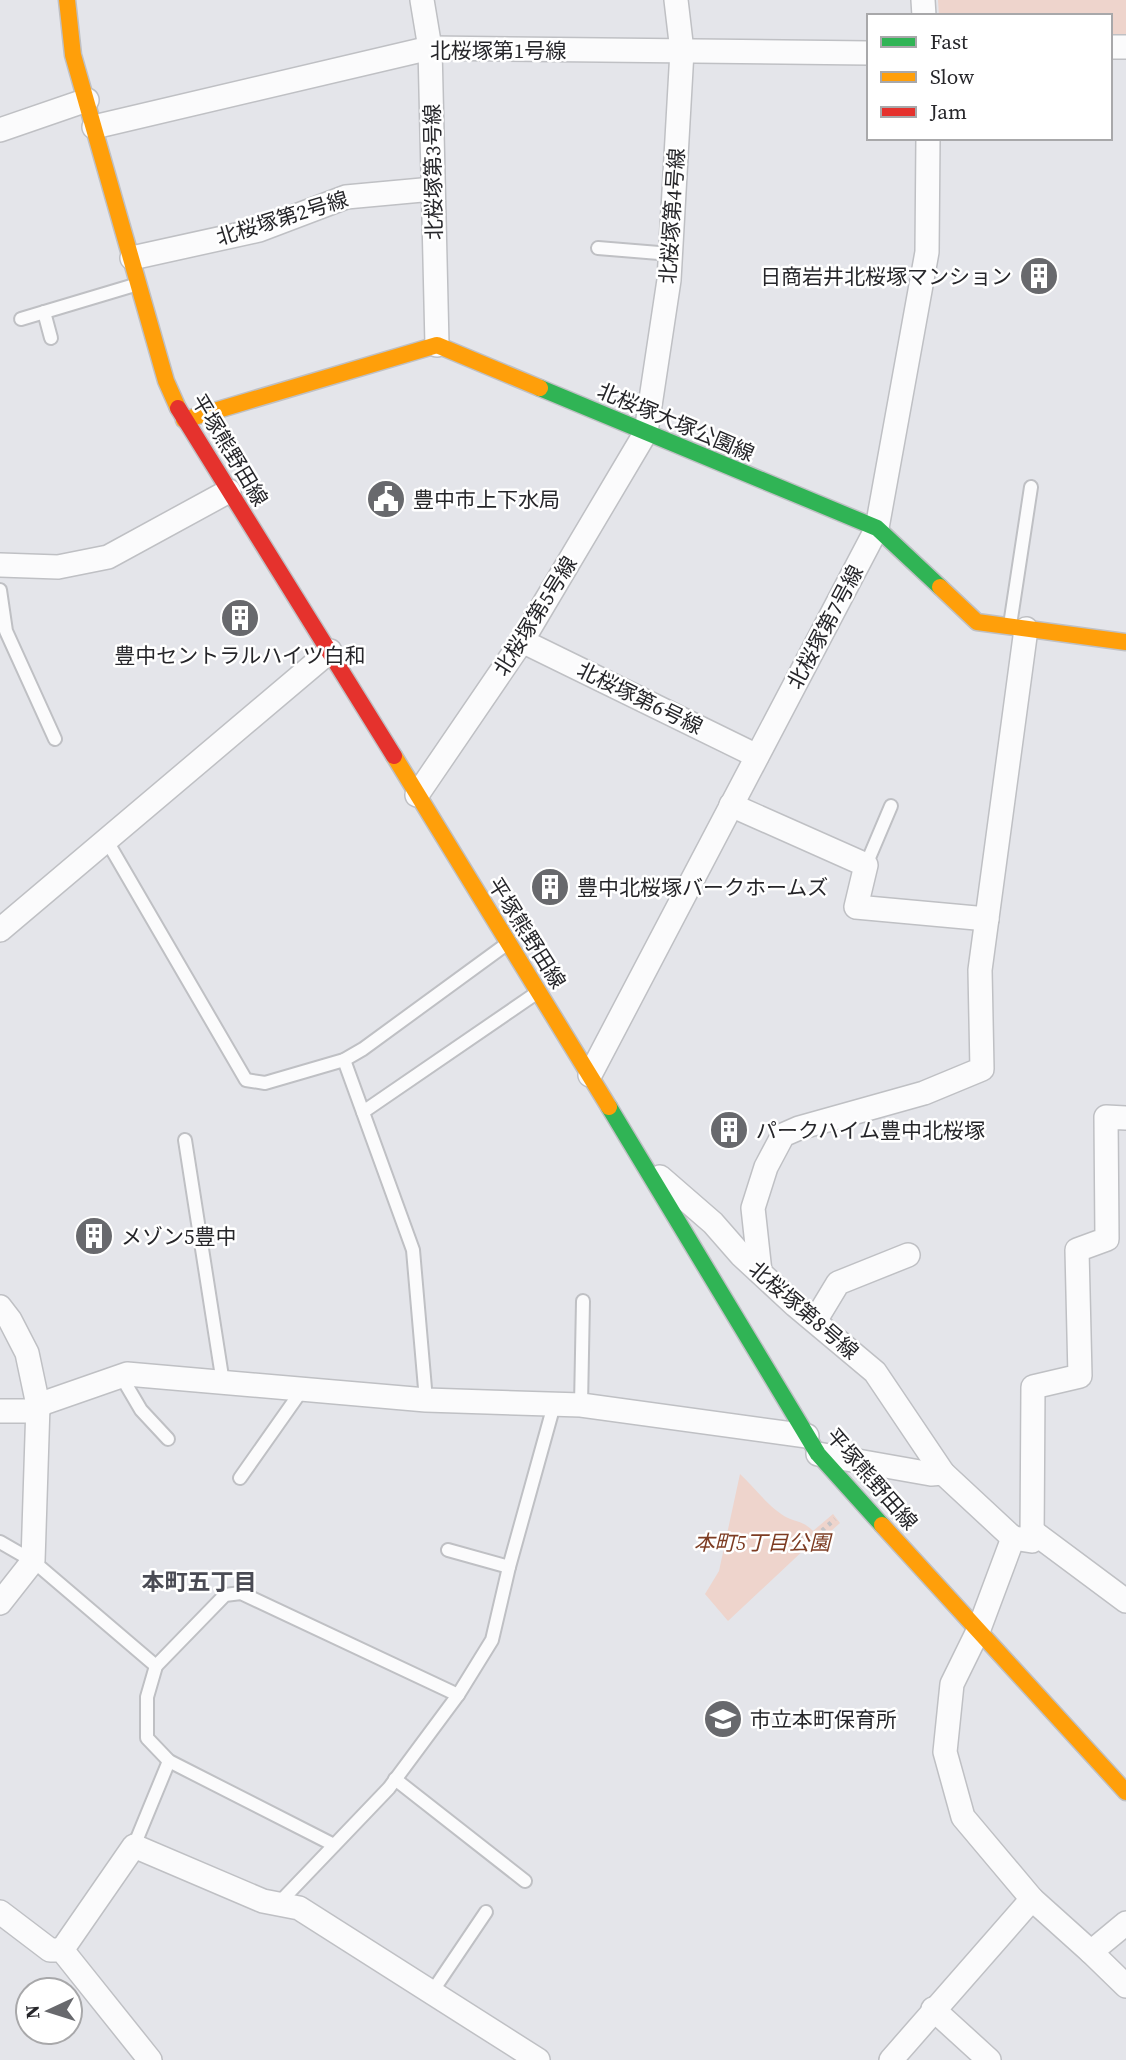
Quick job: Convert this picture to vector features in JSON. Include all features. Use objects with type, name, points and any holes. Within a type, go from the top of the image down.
[{"type":"street","name":"平塚熊野田線","points":[[66,0],[73,55],[166,381],[184,420],[330,651],[590,1075],[812,1445],[1126,1792]]},
{"type":"street","name":"北桜塚第3号線","points":[[422,0],[430,48],[437,345]]},
{"type":"street","name":"北桜塚第4号線","points":[[646,432],[671,254],[682,51],[676,0]]},
{"type":"street","name":"北桜塚第1号線","points":[[94,127],[430,48],[867,53]]},
{"type":"street","points":[[0,130],[87,100]]},
{"type":"street","name":"北桜塚第7号線","points":[[590,1075],[877,528],[927,252],[928,140]]},
{"type":"street","name":"北桜塚第2号線","points":[[132,258],[259,230],[346,197],[433,189]]},
{"type":"street","points":[[184,420],[437,345]]},
{"type":"street","name":"北桜塚大塚公園線","points":[[437,345],[877,528],[977,622],[1126,642]]},
{"type":"street","name":"北桜塚第5号線","points":[[417,795],[522,641],[646,432]]},
{"type":"street","points":[[0,565],[58,567],[108,557],[229,491]]},
{"type":"street","points":[[760,1272],[753,1208],[766,1167],[783,1135],[799,1128],[924,1093],[982,1069],[980,970],[1018,628]]},
{"type":"street","name":"北桜塚第6号線","points":[[522,641],[757,756]]},
{"type":"street","points":[[0,930],[330,651]]},
{"type":"street","points":[[731,806],[866,865],[856,907],[986,919]]},
{"type":"street","points":[[1126,1118],[1106,1117],[1107,1239],[1077,1250],[1080,1376],[1033,1387],[1022,1534],[952,1684],[945,1752],[963,1817],[1032,1899],[1126,1986]]},
{"type":"street","name":"北桜塚第8号線","points":[[644,1164],[713,1223],[760,1272],[876,1371],[943,1473],[1022,1534],[1125,1597]]},
{"type":"street","points":[[815,1321],[838,1283],[908,1255]]},
{"type":"street","points":[[0,1307],[27,1353],[38,1408],[33,1561],[0,1603]]},
{"type":"street","points":[[0,1411],[38,1408],[127,1374],[426,1400],[581,1405],[812,1445],[931,1475],[943,1473]]},
{"type":"street","points":[[62,1950],[134,1846],[263,1901],[299,1908],[538,2060]]},
{"type":"street","points":[[891,2060],[1032,1899]]},
{"type":"street","points":[[0,1912],[50,1950],[62,1950]]},
{"type":"street","points":[[1091,1952],[1126,1923]]},
{"type":"street","points":[[62,1950],[150,2060]]},
{"type":"street","points":[[933,2009],[989,2060]]},
{"type":"lane","points":[[598,248],[671,254]]},
{"type":"lane","points":[[21,319],[139,283]]},
{"type":"lane","points":[[44,312],[51,338]]},
{"type":"lane","points":[[1018,628],[1031,487]]},
{"type":"lane","points":[[0,590],[6,631],[55,740]]},
{"type":"lane","points":[[866,865],[891,806]]},
{"type":"lane","points":[[107,841],[246,1080],[265,1083],[344,1060],[508,943]]},
{"type":"lane","points":[[363,1112],[538,992]]},
{"type":"lane","points":[[344,1060],[413,1250],[426,1400]]},
{"type":"lane","points":[[185,1140],[223,1383]]},
{"type":"lane","points":[[581,1405],[583,1301]]},
{"type":"lane","points":[[121,1376],[141,1410],[168,1439]]},
{"type":"lane","points":[[240,1478],[302,1390]]},
{"type":"lane","points":[[278,1904],[395,1779],[458,1695],[492,1640],[509,1567],[554,1405]]},
{"type":"lane","points":[[0,1542],[33,1561],[156,1666]]},
{"type":"lane","points":[[448,1550],[509,1567]]},
{"type":"lane","points":[[334,1845],[169,1761],[148,1738],[147,1697],[156,1666],[226,1595],[240,1593],[458,1695]]},
{"type":"lane","points":[[134,1846],[169,1761]]},
{"type":"lane","points":[[395,1779],[525,1881]]},
{"type":"lane","points":[[432,1992],[486,1912]]},
{"type":"path","points":[[799,1538],[815,1537],[836,1518]]},
{"type":"green space","points":[[938,0],[1126,0],[1126,36],[1112,35],[1112,14],[939,14]]},
{"type":"green space","name":"本町5丁目公園","points":[[740,1474],[775,1509],[813,1531],[833,1514],[840,1523],[811,1549],[808,1546],[728,1621],[705,1594],[719,1571]]},
{"type":"traffic: fast","points":[[540,388],[877,528],[940,587]]},
{"type":"traffic: fast","points":[[609,1107],[818,1454],[882,1525]]},
{"type":"traffic: slow","points":[[67,0],[73,55],[166,381],[178,408]]},
{"type":"traffic: slow","points":[[184,420],[437,345],[540,388]]},
{"type":"traffic: slow","points":[[940,587],[977,622],[1126,642]]},
{"type":"traffic: slow","points":[[394,756],[609,1107]]},
{"type":"traffic: slow","points":[[882,1525],[1126,1792]]},
{"type":"traffic: jam","points":[[178,408],[394,756]]},
{"type":"place","name":"日商岩井北桜塚マンション","points":[[1039,276]]},
{"type":"place","name":"豊中市上下水局","points":[[386,499]]},
{"type":"place","name":"豊中セントラルハイツ白和","points":[[240,618]]},
{"type":"place","name":"豊中北桜塚バークホームズ","points":[[550,887]]},
{"type":"place","name":"パークハイム豊中北桜塚","points":[[729,1130]]},
{"type":"place","name":"メゾン5豊中","points":[[94,1236]]},
{"type":"place","name":"市立本町保育所","points":[[723,1719]]},
{"type":"district","name":"本町五丁目","points":[[199,1582]]}]
